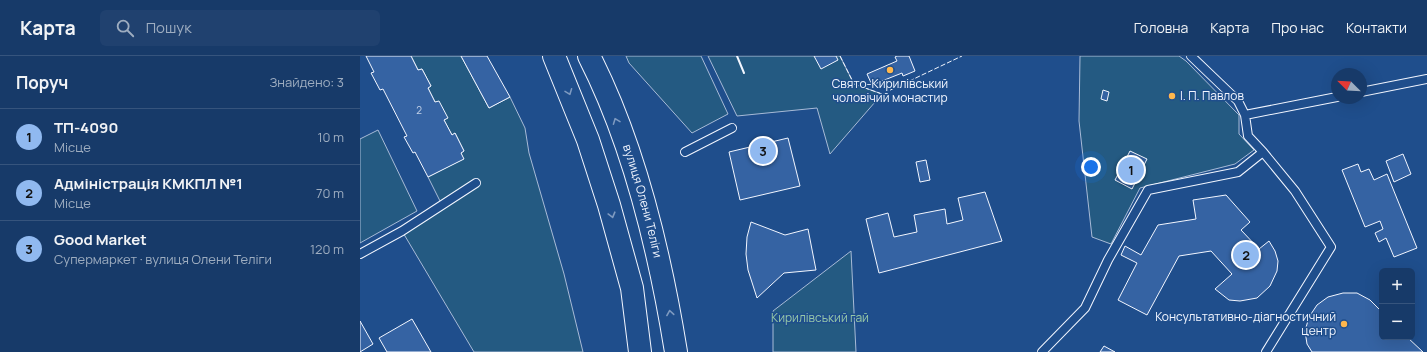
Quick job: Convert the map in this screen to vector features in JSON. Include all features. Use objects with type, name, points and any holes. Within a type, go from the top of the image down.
[{"type":"main road","points":[[554,56],[588,140],[609,205],[632,288],[640,352]]},
{"type":"main road","name":"вулиця Олени Теліги","points":[[589,56],[600,77],[621,132],[643,198],[668,300],[676,352]]},
{"type":"lane","points":[[1191,56],[1238,101],[1245,115],[1248,136],[1263,152],[1294,191],[1331,247],[1266,352]]},
{"type":"lane","points":[[1367,91],[1427,80]]},
{"type":"lane","points":[[1245,115],[1331,98]]},
{"type":"lane","points":[[685,152],[732,128]]},
{"type":"lane","points":[[1042,352],[1086,308],[1108,260],[1148,190],[1238,172],[1263,152]]},
{"type":"lane","points":[[360,254],[402,231],[476,183]]},
{"type":"green space","points":[[411,56],[461,56],[489,108],[510,97],[525,128],[529,153],[564,274],[583,352],[474,352],[402,231],[442,205],[428,177],[463,159],[461,153],[464,151],[455,133],[452,135],[444,120],[447,118],[435,102],[428,88],[431,86],[422,69],[418,70]]},
{"type":"green space","points":[[626,56],[701,56],[728,114],[692,133],[629,63]]},
{"type":"green space","points":[[708,56],[840,56],[854,84],[882,94],[830,154],[817,108],[737,116]]},
{"type":"green space","points":[[1080,56],[1179,56],[1186,61],[1239,115],[1239,134],[1254,150],[1235,164],[1140,188],[1111,244],[1092,237],[1079,121]]},
{"type":"green space","points":[[378,130],[417,211],[360,243],[360,139]]},
{"type":"green space","name":"Кирилівський гай","points":[[851,251],[856,352],[773,352],[773,311]]},
{"type":"building","points":[[366,56],[411,56],[418,70],[422,69],[431,86],[428,88],[435,102],[439,101],[448,118],[444,120],[452,135],[455,133],[464,151],[461,153],[464,159],[428,177],[415,152],[413,153],[404,137],[407,136],[383,89],[380,90],[371,73],[374,72]]},
{"type":"building","points":[[461,56],[487,56],[510,97],[489,108]]},
{"type":"building","points":[[814,56],[836,56],[838,60],[821,69]]},
{"type":"building","points":[[909,56],[915,71],[903,76],[902,73],[872,85],[867,74],[897,61],[895,57]]},
{"type":"building","points":[[1103,90],[1109,92],[1107,101],[1101,99]]},
{"type":"building","points":[[788,138],[800,186],[740,200],[729,152]]},
{"type":"building","points":[[1130,151],[1147,159],[1132,189],[1115,180]]},
{"type":"building","points":[[1403,154],[1411,174],[1394,182],[1386,161]]},
{"type":"building","points":[[926,160],[930,180],[920,182],[916,162]]},
{"type":"building","points":[[1358,164],[1361,172],[1369,169],[1374,180],[1387,174],[1417,248],[1394,257],[1386,238],[1379,242],[1375,233],[1383,229],[1380,221],[1365,227],[1342,170]]},
{"type":"building","points":[[985,192],[1002,241],[879,273],[866,219],[888,213],[894,237],[917,232],[914,215],[945,209],[947,224],[963,220],[958,198]]},
{"type":"building","points":[[1226,195],[1250,222],[1241,230],[1259,249],[1269,241],[1275,251],[1278,261],[1277,271],[1270,286],[1257,298],[1240,301],[1229,300],[1215,289],[1232,274],[1211,251],[1179,256],[1147,315],[1118,300],[1137,263],[1121,255],[1125,246],[1141,255],[1158,225],[1196,219],[1193,200]]},
{"type":"building","points":[[751,222],[785,235],[808,229],[816,270],[784,273],[757,298],[748,270],[746,254],[747,237]]},
{"type":"building","name":"Консультативно-діагностичний центр","points":[[1343,293],[1357,293],[1370,300],[1379,309],[1379,340],[1410,340],[1423,352],[1312,352],[1307,344],[1305,331],[1309,317],[1317,305],[1328,297]]},
{"type":"building","points":[[412,319],[431,352],[387,352],[379,338]]},
{"type":"building","points":[[360,321],[373,344],[360,352]]},
{"type":"building","points":[[1104,346],[1115,352],[1100,352]]},
{"type":"fence","points":[[840,56],[854,84],[882,94],[962,56]]},
{"type":"wall","points":[[737,56],[744,73]]},
{"type":"place","name":"Свято-Кирилівський чоловічий монастир","points":[[890,70]]},
{"type":"place","name":"І. П. Павлов","points":[[1172,96]]},
{"type":"place","name":"Good Market","points":[[763,151]]},
{"type":"place","name":"ТП-4090","points":[[1131,170]]},
{"type":"place","name":"Адміністрація КМКПЛ №1","points":[[1246,255]]},
{"type":"place","name":"Консультативно-діагностичний центр","points":[[1344,324]]}]
